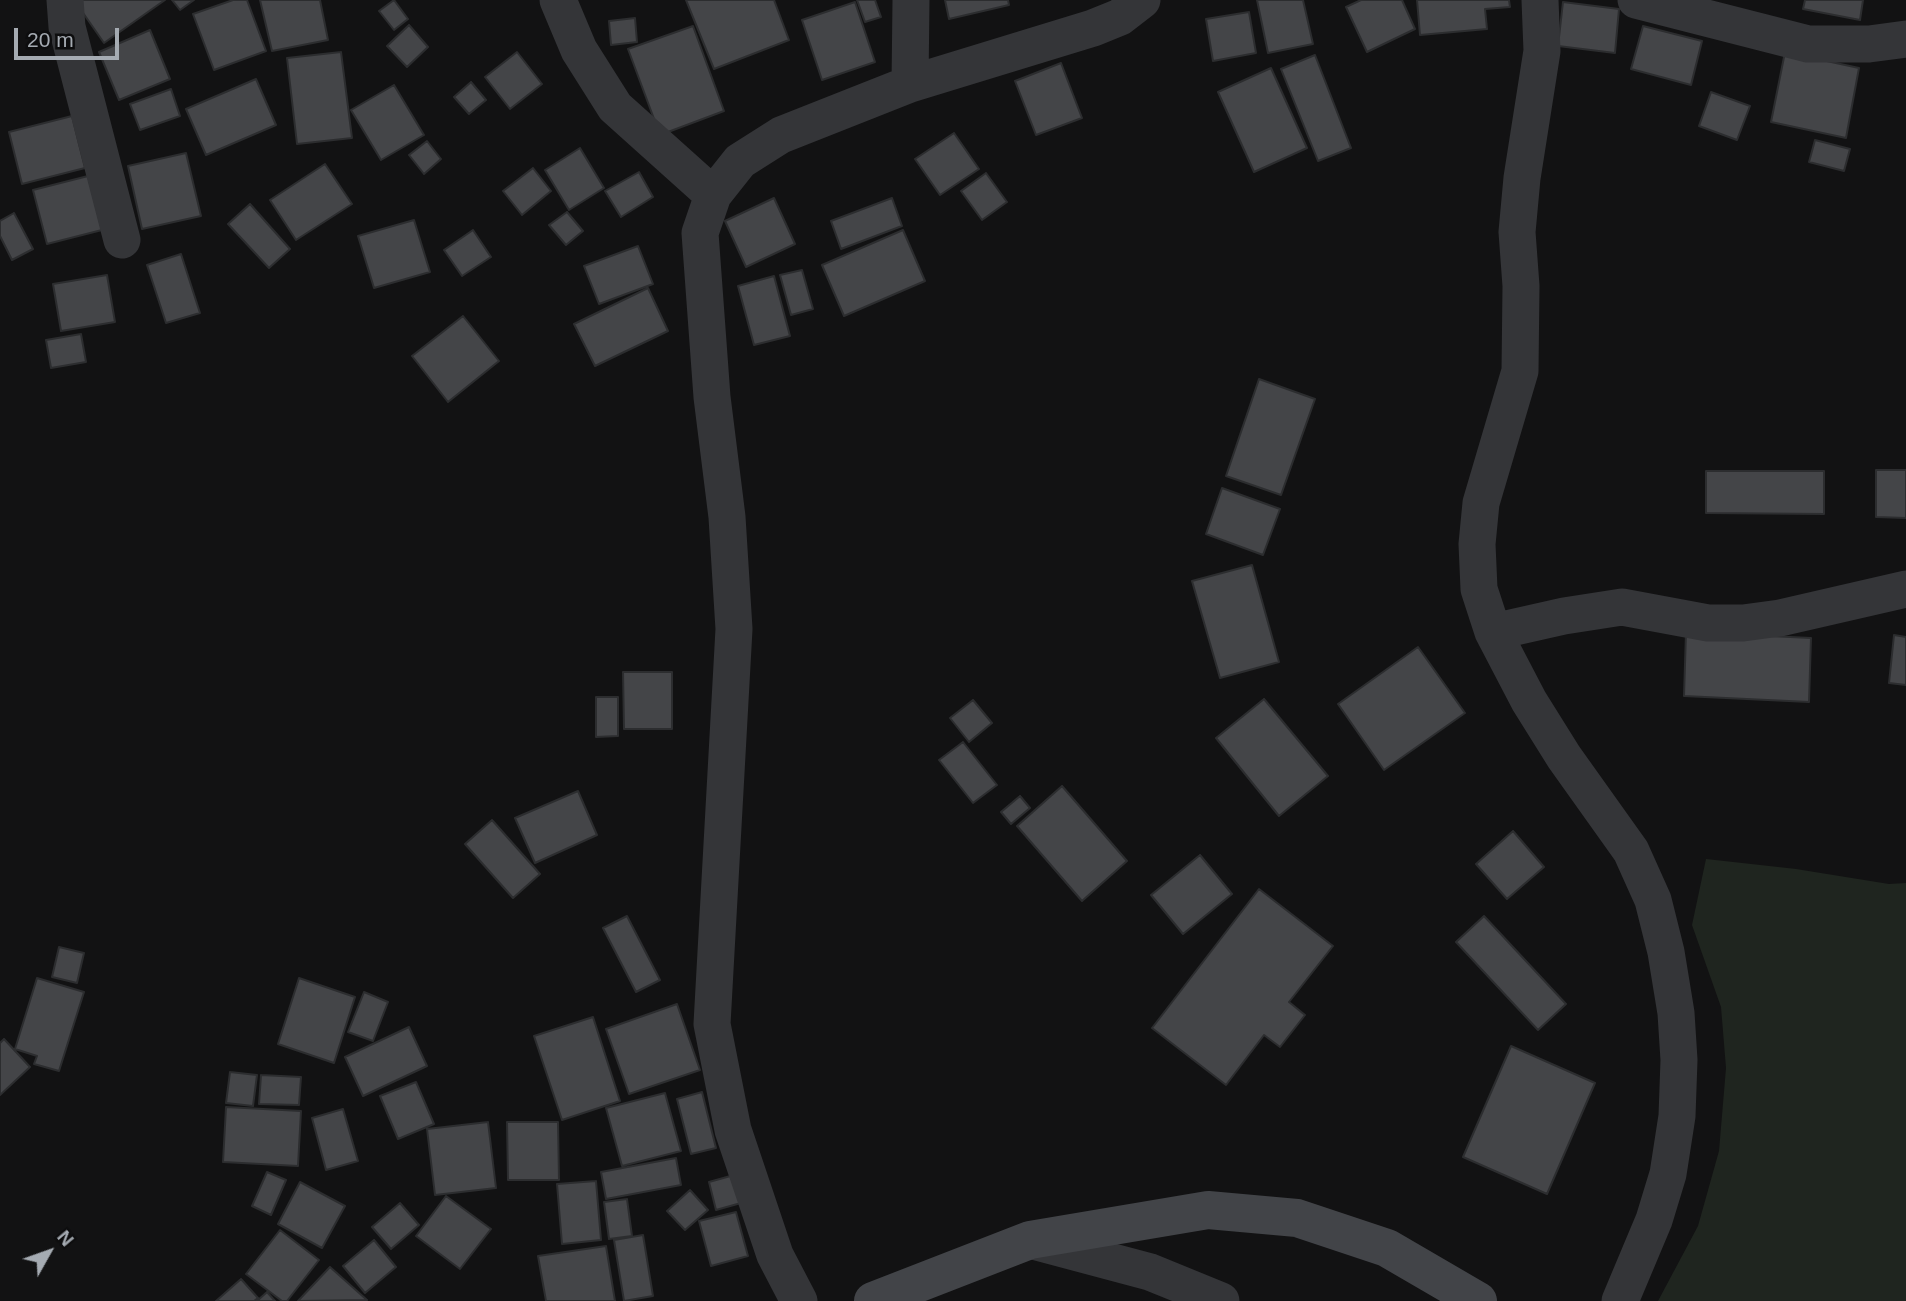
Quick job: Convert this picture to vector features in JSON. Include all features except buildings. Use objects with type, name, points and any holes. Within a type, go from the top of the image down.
[{"type":"street","points":[[65,0],[67,27],[122,240]]},
{"type":"street","points":[[558,0],[579,50],[615,107],[713,195]]},
{"type":"street","points":[[910,84],[911,0]]},
{"type":"street","points":[[799,1301],[775,1255],[733,1130],[712,1024],[734,628],[727,517],[712,397],[700,233],[713,195],[740,161],[781,135],[910,84],[1093,29],[1119,17],[1142,0]]},
{"type":"street","points":[[1540,0],[1542,51],[1522,178],[1517,232],[1521,286],[1520,371],[1481,503],[1477,544],[1479,589],[1493,632],[1529,701],[1557,746],[1631,851],[1653,900],[1666,952],[1676,1013],[1679,1060],[1677,1116],[1668,1174],[1654,1220],[1620,1301]]},
{"type":"street","points":[[1636,0],[1808,44],[1869,44],[1906,39]]},
{"type":"street","points":[[1493,632],[1564,616],[1622,607],[1708,624],[1743,623],[1780,618],[1906,589]]},
{"type":"street","points":[[873,1301],[1030,1240],[1208,1210],[1297,1218],[1387,1248],[1478,1301]]},
{"type":"street","points":[[1030,1240],[1150,1272],[1221,1301]]},
{"type":"shaded area","points":[[1706,859],[1796,869],[1889,884],[1906,883],[1906,1301],[1658,1301],[1698,1226],[1719,1151],[1726,1068],[1721,1007],[1692,925]]}]
